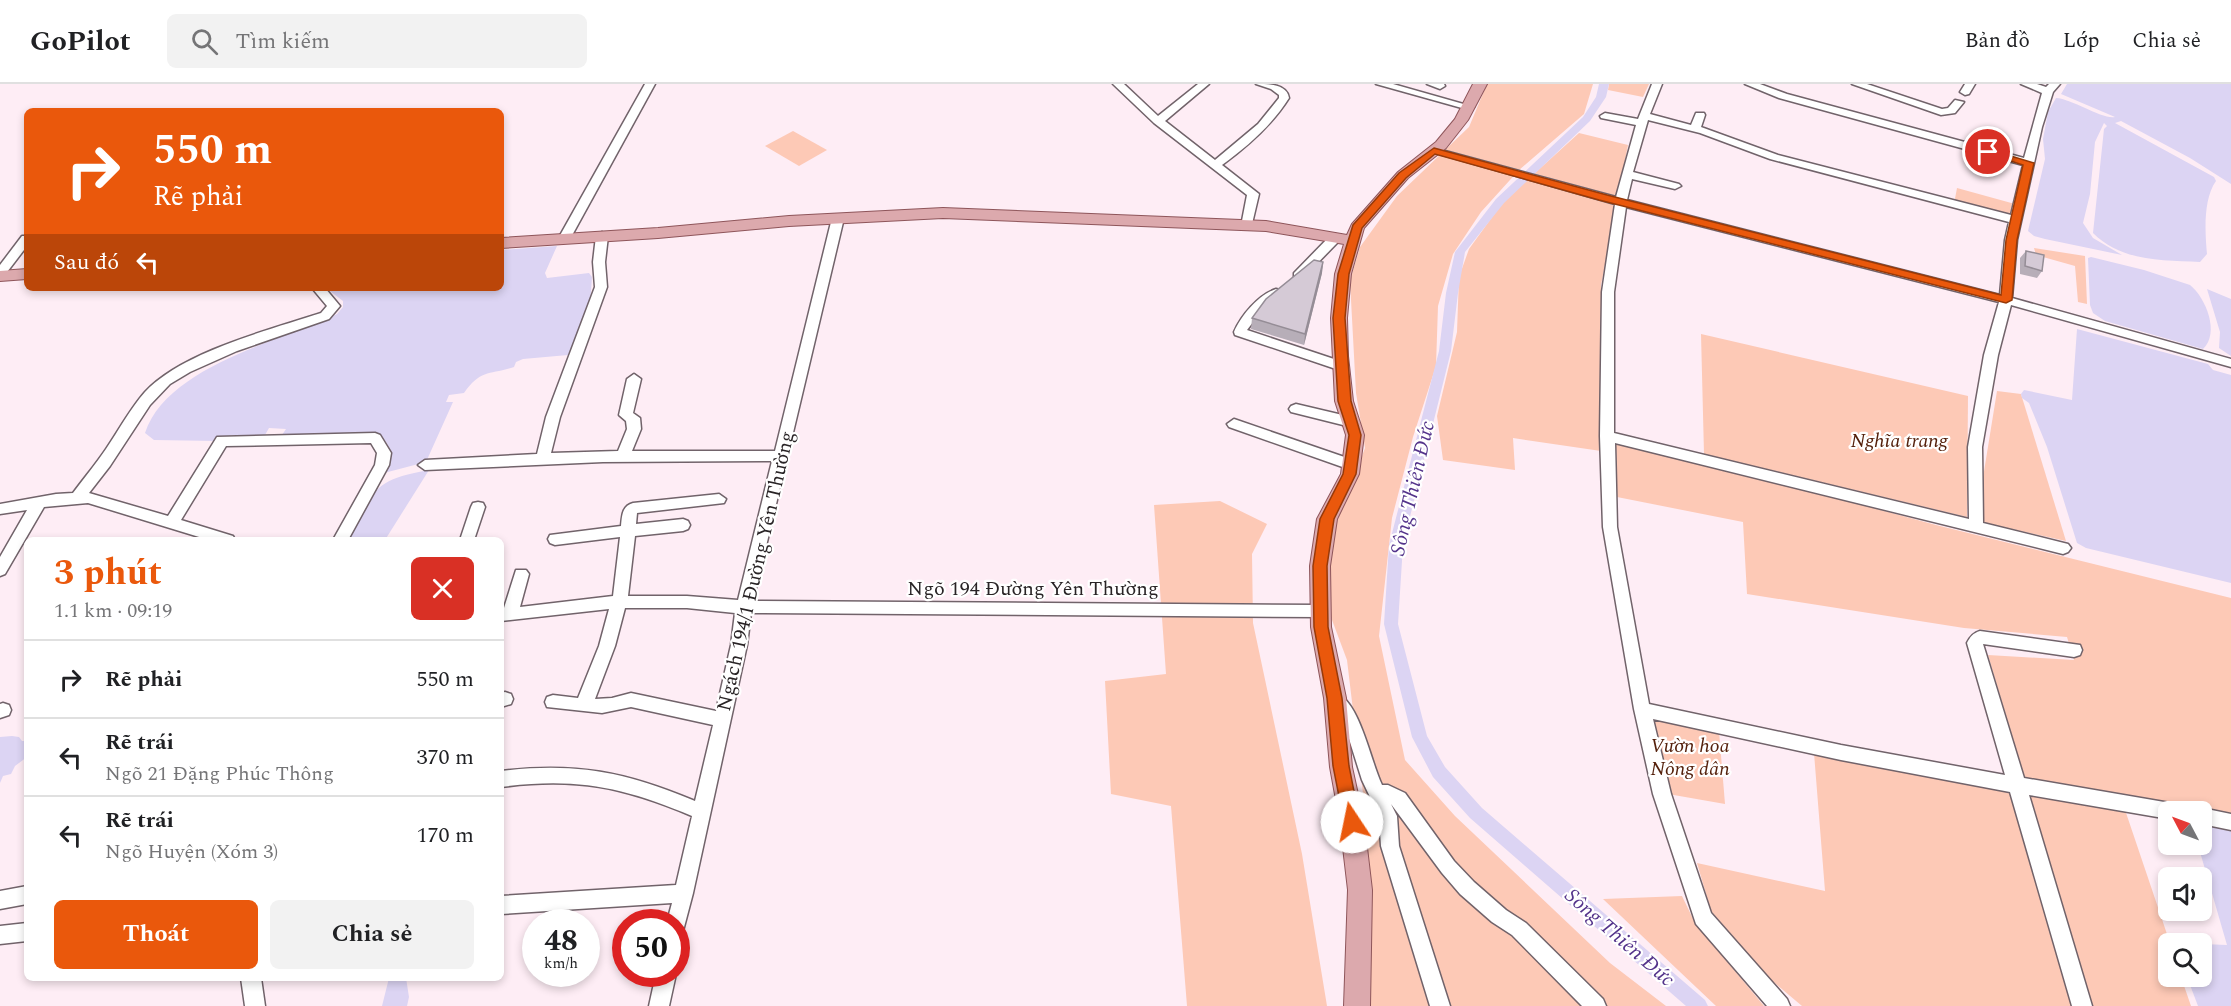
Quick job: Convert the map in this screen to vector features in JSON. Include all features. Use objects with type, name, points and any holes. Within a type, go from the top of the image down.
[{"type":"main road","points":[[504,243],[838,218],[944,213],[1247,226],[1343,239],[1357,227],[1403,176],[1434,151],[1461,120],[1480,84]]},
{"type":"main road","points":[[1343,239],[1339,318],[1341,366],[1344,401],[1355,435],[1350,474],[1327,519],[1320,566],[1321,627],[1335,698],[1341,766],[1352,822],[1360,890],[1357,1006]]},
{"type":"main road","points":[[0,275],[24,274]]},
{"type":"street","points":[[564,239],[650,84]]},
{"type":"street","points":[[1118,84],[1158,121],[1253,194],[1247,226]]},
{"type":"street","points":[[1158,121],[1204,84]]},
{"type":"street","points":[[1215,165],[1266,120],[1284,98],[1284,94],[1274,86],[1261,84]]},
{"type":"street","points":[[1381,84],[1469,107]]},
{"type":"street","points":[[1658,84],[1643,120],[1627,174],[1608,292],[1607,436],[1610,527],[1642,709],[1662,794],[1703,918],[1780,1006]]},
{"type":"street","points":[[1750,84],[1783,96],[2029,163]]},
{"type":"street","points":[[1857,84],[1941,112],[1951,111],[1964,93]]},
{"type":"street","points":[[1976,527],[1975,447],[1991,355],[2006,300],[2011,240],[2029,163],[2051,87],[2026,84]]},
{"type":"street","points":[[1434,98],[1438,85]]},
{"type":"street","points":[[1695,129],[1700,115]]},
{"type":"street","points":[[1605,116],[1695,129],[1774,157],[2016,220]]},
{"type":"street","points":[[1434,151],[1621,202],[2006,300],[2231,363]]},
{"type":"street","points":[[1627,174],[1675,186]]},
{"type":"street","name":"Ngách 194/1 Đường Yên Thường","points":[[680,909],[739,645],[744,607],[838,218]]},
{"type":"street","points":[[543,458],[553,417],[590,323],[601,287],[599,262],[602,236]]},
{"type":"street","points":[[1341,366],[1240,332],[1242,326],[1260,306],[1343,239]]},
{"type":"street","points":[[0,275],[24,242]]},
{"type":"street","points":[[77,498],[105,463],[152,393],[175,374],[195,364],[325,316],[334,306],[333,302],[321,291]]},
{"type":"street","points":[[623,457],[634,429],[633,418],[626,415],[634,379]]},
{"type":"street","points":[[1296,409],[1351,422]]},
{"type":"street","points":[[1234,424],[1351,465]]},
{"type":"street","points":[[1607,436],[2063,548]]},
{"type":"street","points":[[171,524],[222,441],[375,438],[384,453],[382,465],[342,537]]},
{"type":"street","points":[[425,465],[543,458],[780,456]]},
{"type":"street","points":[[0,509],[77,498],[100,500],[217,537]]},
{"type":"street","points":[[584,705],[607,646],[619,602],[627,557],[630,512],[633,508],[719,499]]},
{"type":"street","points":[[0,570],[39,502]]},
{"type":"street","points":[[468,537],[478,507]]},
{"type":"street","points":[[555,539],[597,532],[639,531],[683,525]]},
{"type":"street","points":[[505,614],[521,574]]},
{"type":"street","name":"Ngõ 194 Đường Yên Thường","points":[[505,614],[619,602],[687,602],[744,607],[1321,611]]},
{"type":"street","points":[[2074,650],[1980,637],[1975,643],[2082,1006]]},
{"type":"street","points":[[1335,698],[1352,723],[1371,780],[1380,794],[1388,816],[1390,846],[1440,1006]]},
{"type":"street","points":[[553,702],[618,706],[631,700],[722,720]]},
{"type":"street","points":[[1642,709],[1755,737],[2158,809]]},
{"type":"street","points":[[504,779],[559,773],[611,779],[653,792],[701,812]]},
{"type":"street","points":[[1380,794],[1388,793],[1399,800],[1448,867],[1467,888],[1499,916],[1519,929],[1596,1006]]},
{"type":"street","points":[[2212,818],[2231,822]]},
{"type":"street","points":[[504,905],[684,893]]},
{"type":"street","points":[[0,900],[24,896]]},
{"type":"street","points":[[0,935],[24,932]]},
{"type":"street","points":[[251,981],[255,1006]]},
{"type":"street","points":[[659,1006],[663,987]]},
{"type":"green space","points":[[1487,84],[1593,84],[1584,114],[1519,170],[1481,212],[1453,254],[1438,306],[1436,366],[1413,437],[1392,518],[1379,636],[1405,760],[1455,816],[1610,963],[1666,1006],[1368,1006],[1365,810],[1347,660],[1329,612],[1330,540],[1365,448],[1356,393],[1350,281],[1360,247],[1397,196],[1469,127]]},
{"type":"green space","points":[[1609,84],[1649,84],[1643,97],[1608,90]]},
{"type":"green space","points":[[793,131],[827,150],[799,166],[765,146]]},
{"type":"green space","points":[[1579,133],[1628,145],[1601,285],[1601,451],[1513,438],[1515,470],[1443,460],[1437,416],[1457,332],[1459,277],[1469,249],[1503,202]]},
{"type":"green space","points":[[1957,188],[2015,204],[2013,218],[1954,204]]},
{"type":"green space","points":[[2034,248],[2085,256],[2087,304],[2078,302],[2075,266],[2036,255]]},
{"type":"green space","name":"Nghĩa trang","points":[[1701,334],[1968,396],[1967,517],[1704,454]]},
{"type":"green space","name":"Nghĩa trang","points":[[1997,391],[2021,394],[2066,541],[1976,521]]},
{"type":"green space","points":[[1616,443],[1740,472],[1936,525],[2231,598],[2231,818],[2212,815],[2212,801],[2158,801],[2158,805],[2121,798],[2158,907],[2158,921],[2163,921],[2167,933],[2158,933],[2158,987],[2184,987],[2191,1006],[1802,1006],[1770,979],[1711,911],[1697,863],[1825,891],[1814,753],[2010,791],[2046,918],[2066,918],[1988,655],[2074,660],[2067,637],[1964,628],[1747,594],[1743,522],[1617,497]]},
{"type":"green space","points":[[1220,501],[1267,524],[1252,554],[1253,623],[1302,854],[1327,1006],[1187,1006],[1171,806],[1111,794],[1105,681],[1166,674],[1154,505]]},
{"type":"green space","name":"Vườn hoa Nông dân","points":[[1646,712],[1719,731],[1725,804],[1668,794]]},
{"type":"green space","points":[[1682,896],[1695,923],[1764,1006],[1716,1006],[1603,899]]},
{"type":"shaded area","points":[[2067,84],[2231,84],[2231,184],[2190,158],[2121,121],[2115,123],[2214,177],[2216,181],[2209,197],[2206,216],[2207,254],[2200,262],[2143,258],[2117,249],[2093,233],[2104,129],[2107,126],[2104,123],[2095,142],[2090,194],[2083,223],[2093,238],[2122,255],[2045,239],[2034,236],[2028,231],[2045,159],[2043,139],[2048,112],[2056,98],[2115,117],[2061,94]]},
{"type":"shaded area","points":[[557,246],[545,273],[547,278],[589,273],[592,277],[590,306],[568,355],[523,359],[516,362],[514,367],[481,376],[464,393],[449,395],[446,402],[453,402],[426,462],[384,473],[389,448],[380,436],[282,435],[286,429],[269,428],[265,435],[232,435],[217,441],[154,440],[145,433],[157,410],[176,390],[201,373],[228,358],[337,314],[343,307],[343,301],[330,291],[504,291],[504,250]]},
{"type":"shaded area","points":[[2088,258],[2144,270],[2190,285],[2206,307],[2211,325],[2208,342],[2203,349],[2105,321],[2093,313],[2090,305]]},
{"type":"shaded area","points":[[2207,289],[2231,299],[2231,356],[2219,348],[2220,332]]},
{"type":"shaded area","points":[[2077,329],[2208,364],[2213,370],[2231,375],[2231,583],[2086,548],[2077,543],[2047,447],[2029,403],[2022,398],[2021,394],[2024,390],[2072,400]]},
{"type":"shaded area","points":[[429,470],[387,537],[350,537],[377,490],[396,478]]},
{"type":"shaded area","points":[[0,737],[19,737],[24,741],[24,759],[15,766],[11,774],[3,776],[0,783]]},
{"type":"shaded area","points":[[2212,827],[2231,831],[2231,1006],[2198,1006],[2191,987],[2212,987],[2212,944],[2227,945],[2212,893],[2212,867],[2204,867],[2201,855],[2212,855]]},
{"type":"shaded area","points":[[388,981],[406,981],[409,997],[407,1006],[382,1006]]},
{"type":"building","points":[[2026,251],[2044,255],[2042,271],[2025,266]]},
{"type":"building","points":[[1314,260],[1323,262],[1305,334],[1252,318],[1266,299]]},
{"type":"waterway","name":"Sông Thiên Đức","points":[[1604,84],[1601,97],[1587,119],[1500,201],[1460,252],[1445,351],[1396,545],[1391,624],[1420,737],[1439,772],[1476,813],[1699,1006]]},
{"type":"route","points":[[1352,822],[1341,766],[1335,698],[1321,627],[1320,566],[1327,519],[1350,474],[1355,435],[1344,401],[1339,318],[1343,274],[1351,240],[1357,227],[1403,176],[1434,151],[1603,198],[2006,300],[2011,240],[2029,163],[1988,152]]}]
